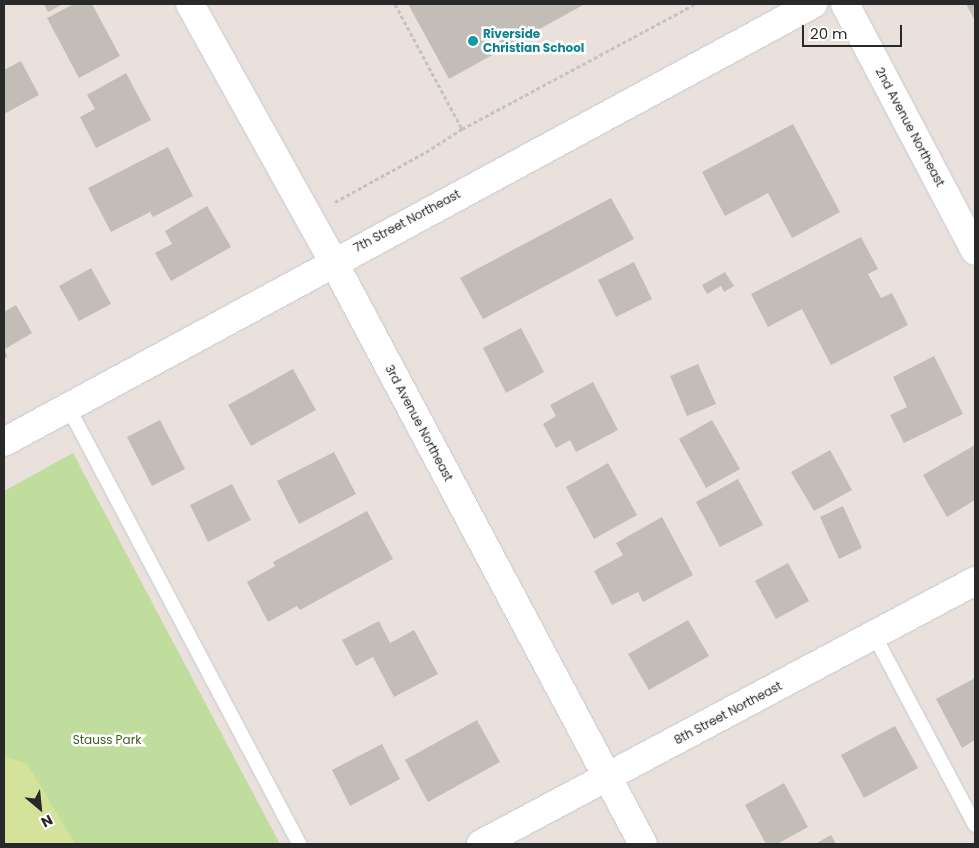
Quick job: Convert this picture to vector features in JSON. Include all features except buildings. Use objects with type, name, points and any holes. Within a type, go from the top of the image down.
[{"type":"street","name":"3rd Avenue Northeast","points":[[190,4],[333,261],[643,844]]},
{"type":"street","name":"7th Street Northeast","points":[[4,442],[333,261],[813,4]]},
{"type":"street","name":"2nd Avenue Northeast","points":[[845,4],[975,251]]},
{"type":"street","name":"8th Street Northeast","points":[[481,844],[975,581]]},
{"type":"lane","points":[[68,407],[299,844]]},
{"type":"lane","points":[[874,635],[975,824]]},
{"type":"path","points":[[395,4],[462,129]]},
{"type":"path","points":[[307,216],[426,152],[462,129],[696,4]]},
{"type":"green space","name":"Stauss Park","points":[[73,453],[280,844],[4,844],[4,491]]},
{"type":"green space","points":[[4,756],[27,764],[75,844],[4,844]]},
{"type":"place","name":"Riverside Christian School","points":[[473,41]]}]
